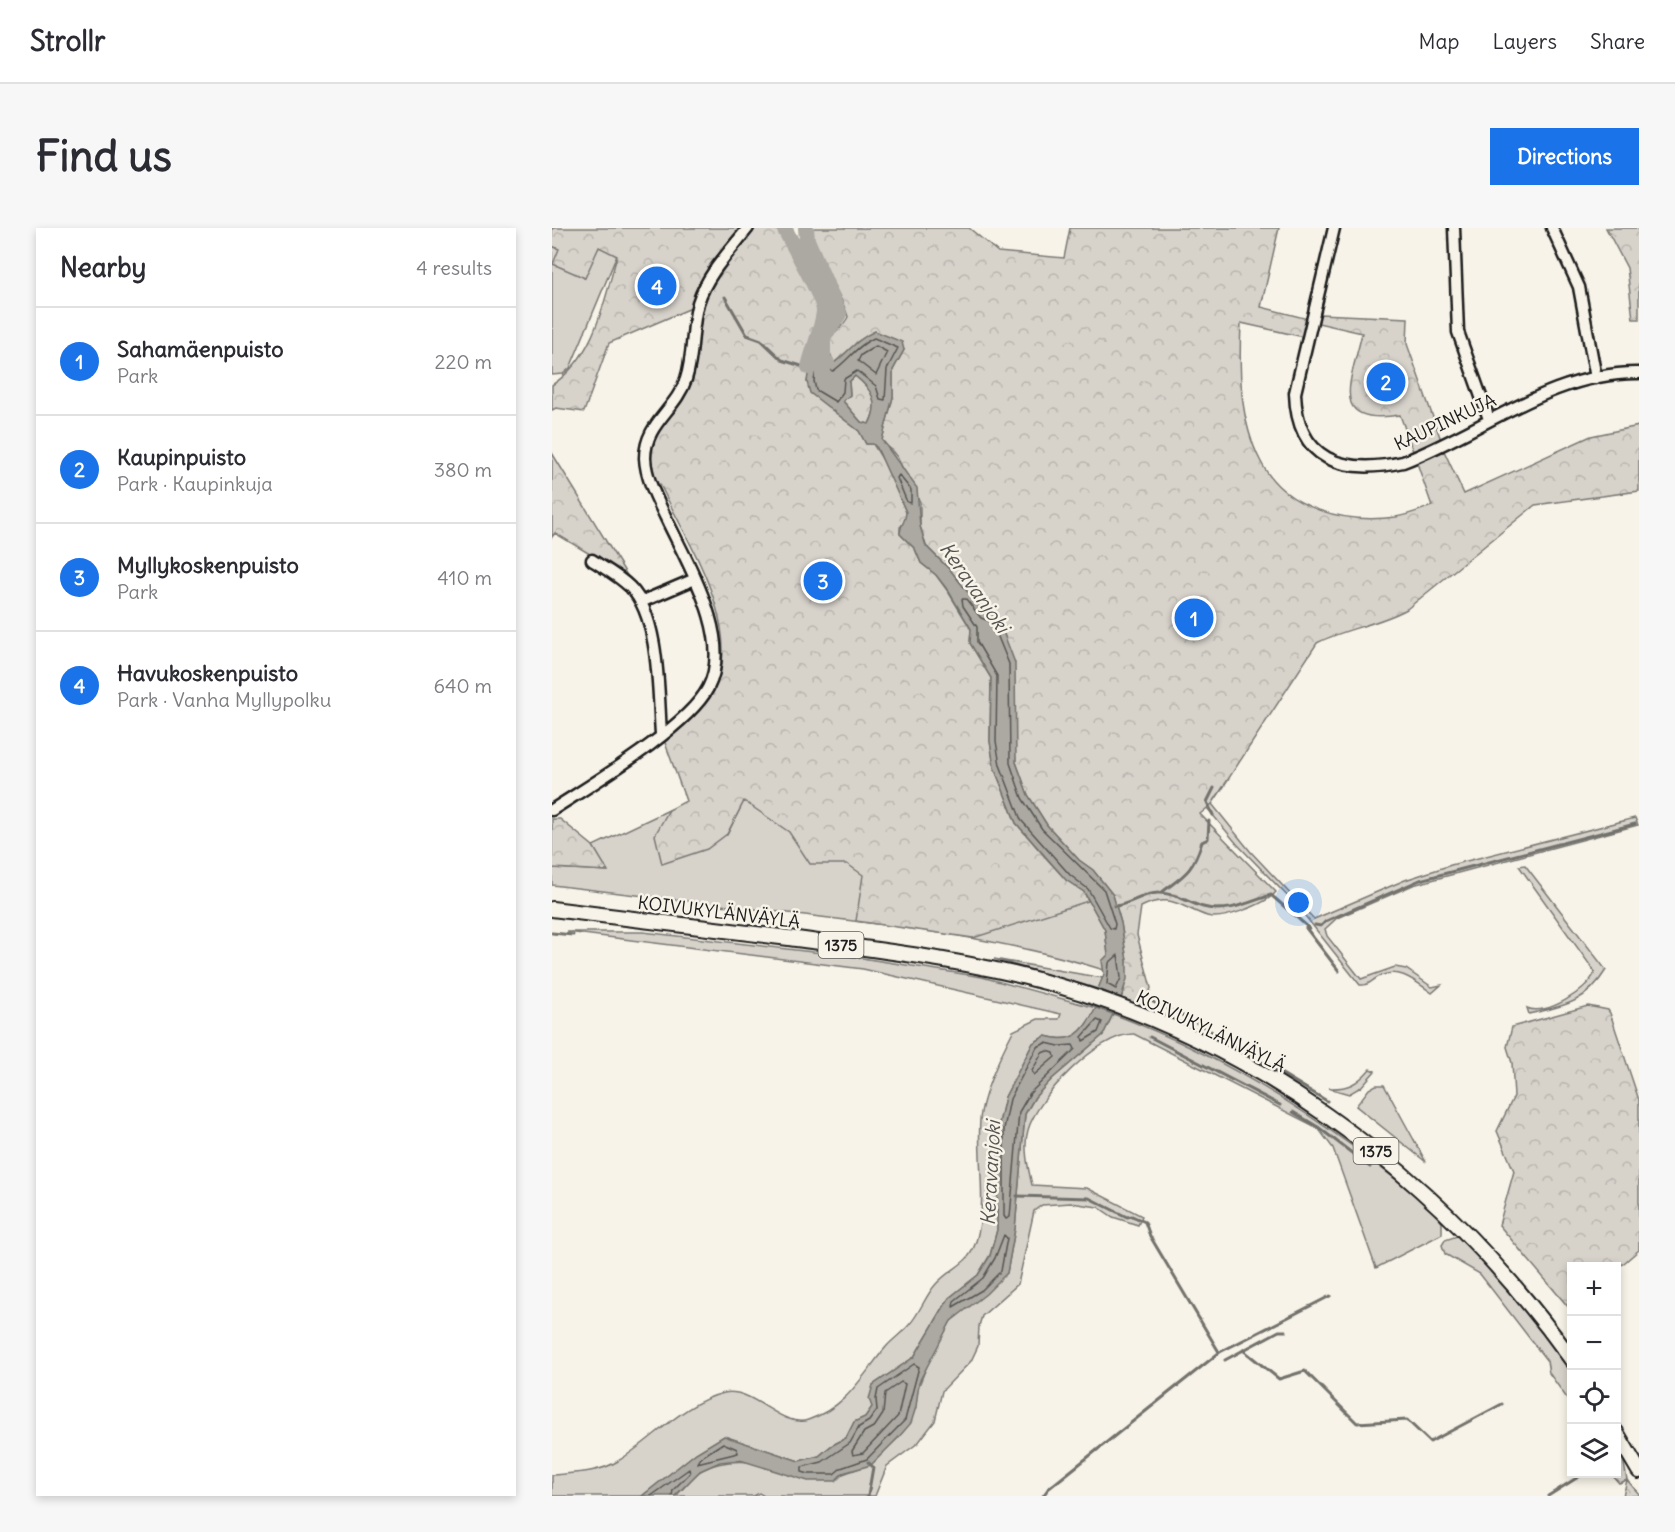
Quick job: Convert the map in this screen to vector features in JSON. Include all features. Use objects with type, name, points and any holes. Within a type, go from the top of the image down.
[{"type":"main road","name":"KOIVUKYLÄNVÄYLÄ","points":[[552,909],[927,957],[1014,974],[1128,1010],[1211,1047],[1295,1093],[1390,1162],[1461,1226],[1504,1271],[1567,1353]]},
{"type":"main road","points":[[1621,1439],[1639,1471]]},
{"type":"street","points":[[552,810],[661,734],[696,705],[708,689],[714,675],[716,645],[712,626],[695,579],[654,492],[648,475],[646,446],[653,425],[686,380],[695,321],[703,290],[748,228]]},
{"type":"street","name":"KAUPINKUJA","points":[[1334,228],[1295,393],[1296,415],[1302,433],[1310,446],[1323,457],[1338,463],[1379,467],[1424,453],[1489,419],[1556,390],[1596,378],[1639,373]]},
{"type":"street","points":[[1454,228],[1458,332],[1489,419]]},
{"type":"street","points":[[1552,228],[1579,287],[1596,378]]},
{"type":"street","points":[[591,560],[631,587],[641,602],[652,635],[661,734]]},
{"type":"street","points":[[641,602],[695,579]]},
{"type":"green space","points":[[552,228],[784,228],[807,275],[814,282],[824,307],[807,382],[826,405],[859,431],[866,444],[873,444],[886,465],[906,512],[906,521],[900,527],[900,534],[915,549],[921,563],[936,575],[949,593],[971,629],[970,643],[991,678],[990,741],[994,767],[1016,823],[1066,880],[1084,892],[1088,901],[973,938],[856,921],[863,875],[847,864],[810,864],[789,832],[744,801],[727,834],[707,849],[662,864],[655,835],[669,810],[686,801],[664,740],[691,718],[708,699],[722,667],[723,641],[718,613],[709,586],[660,484],[654,485],[649,467],[651,437],[677,403],[696,316],[689,309],[609,343],[584,412],[556,408],[552,410],[552,385],[567,373],[588,344],[602,310],[617,256],[599,247],[585,278],[553,264],[559,249],[552,246]]},
{"type":"green space","points":[[812,228],[969,228],[998,252],[1064,258],[1070,228],[1279,228],[1261,307],[1308,319],[1304,337],[1241,323],[1240,358],[1244,412],[1248,429],[1261,462],[1285,492],[1319,510],[1338,515],[1377,519],[1396,517],[1432,506],[1417,463],[1444,451],[1464,494],[1591,436],[1639,426],[1639,491],[1535,505],[1407,609],[1317,643],[1212,804],[1200,814],[1276,892],[1254,906],[1233,914],[1214,917],[1168,901],[1141,907],[1137,935],[1151,988],[1145,1008],[1121,998],[1124,992],[1127,961],[1121,923],[1113,895],[1093,870],[1079,860],[1047,825],[1028,795],[1016,762],[1005,637],[997,617],[985,614],[951,571],[926,546],[920,526],[920,502],[897,457],[882,440],[893,397],[893,370],[904,350],[846,355],[830,366],[833,360],[830,340],[848,317],[816,248]]},
{"type":"green space","points":[[1606,228],[1639,228],[1639,319],[1633,319],[1627,268]]},
{"type":"green space","points":[[552,246],[560,249],[584,278],[599,246],[617,255],[570,368],[563,374],[552,375]]},
{"type":"green space","points":[[1320,314],[1408,318],[1407,344],[1441,440],[1414,454],[1400,415],[1377,417],[1361,414],[1353,407],[1350,383],[1362,333],[1318,323]]},
{"type":"green space","points":[[855,376],[871,391],[875,402],[869,424],[861,422],[843,401],[850,395],[849,382]]},
{"type":"green space","points":[[552,453],[628,577],[555,533],[552,537]]},
{"type":"green space","points":[[843,568],[1084,892],[1105,930],[1108,955],[1103,961],[1104,970],[1030,950],[956,935],[552,885],[552,868],[607,871],[593,846],[669,810],[656,835],[727,835],[744,801]]},
{"type":"green space","points":[[1225,785],[1212,804],[1250,851],[1314,919],[1405,880],[1451,865],[1635,818],[1638,825],[1413,885],[1337,918],[1325,929],[1327,936],[1361,979],[1395,967],[1406,969],[1432,987],[1441,985],[1432,993],[1406,976],[1393,973],[1360,985],[1298,907],[1237,844],[1207,808]]},
{"type":"green space","points":[[552,819],[560,819],[593,846],[608,871],[552,868]]},
{"type":"green space","points":[[1525,865],[1606,970],[1590,990],[1582,996],[1563,1005],[1529,1014],[1527,1008],[1545,1009],[1566,1000],[1584,986],[1595,972],[1519,866]]},
{"type":"green space","points":[[567,932],[643,932],[855,957],[982,977],[1096,1008],[1082,1030],[1076,1034],[1063,1039],[1045,1036],[1033,1043],[1005,1097],[998,1128],[997,1230],[990,1255],[978,1275],[949,1298],[914,1357],[873,1385],[872,1407],[865,1417],[854,1422],[846,1438],[819,1456],[799,1461],[724,1436],[696,1453],[642,1496],[552,1496],[552,1475],[586,1472],[611,1465],[695,1404],[724,1393],[745,1396],[777,1414],[798,1421],[808,1420],[822,1414],[844,1399],[886,1347],[913,1320],[936,1284],[965,1260],[974,1247],[980,1224],[982,1194],[979,1135],[984,1099],[1013,1031],[1038,1019],[1059,1019],[1061,1014],[863,969]]},
{"type":"green space","points":[[994,959],[1103,978],[1098,989]]},
{"type":"green space","points":[[1588,1006],[1608,1010],[1639,1100],[1639,1250],[1621,1266],[1621,1262],[1567,1262],[1567,1305],[1499,1225],[1514,1171],[1497,1131],[1514,1096],[1512,1063],[1507,1047],[1512,1027]]},
{"type":"green space","points":[[1113,1014],[1200,1052],[1283,1099],[1323,1125],[1436,1213],[1442,1223],[1442,1234],[1376,1268],[1333,1148],[1318,1128],[1134,1034],[1119,1037],[1087,1055],[1043,1101],[1028,1130],[1027,1157],[1032,1185],[1087,1188],[1142,1216],[1138,1225],[1113,1217],[1098,1207],[1071,1203],[1042,1205],[1034,1211],[1018,1284],[982,1316],[978,1346],[971,1361],[942,1391],[935,1421],[918,1443],[887,1466],[875,1496],[764,1496],[759,1493],[754,1496],[675,1496],[702,1470],[717,1464],[733,1462],[769,1464],[838,1479],[843,1474],[870,1464],[898,1438],[930,1358],[951,1321],[1007,1273],[1015,1229],[1025,1114],[1035,1097],[1052,1079],[1103,1035]]},
{"type":"green space","points":[[1370,1069],[1375,1071],[1361,1087],[1349,1094],[1328,1088],[1341,1088],[1352,1084]]},
{"type":"green space","points":[[1376,1085],[1384,1085],[1426,1162],[1356,1106],[1369,1089]]},
{"type":"green space","points":[[1460,1235],[1537,1324],[1567,1366],[1567,1398],[1549,1373],[1547,1361],[1480,1274],[1445,1254],[1442,1245],[1445,1240]]},
{"type":"green space","points":[[1621,1451],[1627,1480],[1619,1483],[1615,1478],[1621,1478]]},
{"type":"green space","points":[[1627,1480],[1639,1494],[1639,1496],[1623,1496]]},
{"type":"water","points":[[875,331],[902,342],[904,350],[893,370],[893,397],[882,440],[917,488],[920,526],[926,546],[951,571],[985,614],[997,616],[1015,663],[1016,762],[1028,795],[1047,825],[1079,860],[1093,870],[1113,895],[1121,923],[1127,961],[1127,979],[1121,998],[1098,989],[1104,974],[1102,961],[1108,955],[1105,930],[1084,892],[1066,880],[1016,823],[994,767],[990,741],[991,678],[970,643],[971,629],[949,592],[936,575],[921,563],[915,549],[900,534],[906,512],[877,448],[873,444],[866,444],[859,431],[810,393],[807,382],[809,367],[821,358],[830,366]],"holes":[[[855,376],[870,391],[874,403],[869,424],[861,422],[843,401],[850,395],[849,382]]]},
{"type":"water","points":[[1096,1008],[1113,1014],[1103,1035],[1052,1079],[1035,1097],[1025,1114],[1015,1229],[1007,1273],[986,1294],[951,1321],[919,1382],[916,1407],[911,1423],[898,1438],[871,1465],[843,1473],[835,1481],[808,1481],[740,1460],[720,1462],[700,1471],[675,1496],[642,1496],[696,1453],[724,1436],[799,1461],[819,1456],[846,1438],[854,1422],[865,1417],[872,1407],[869,1399],[873,1385],[914,1357],[949,1298],[978,1275],[990,1256],[997,1230],[998,1128],[1005,1097],[1033,1043],[1045,1036],[1063,1039],[1076,1034],[1082,1030]]},
{"type":"waterway","points":[[784,228],[823,306],[823,319],[809,367],[821,358],[827,363]]},
{"type":"waterway","name":"Keravanjoki","points":[[806,228],[807,240],[839,314],[823,338],[823,379]]},
{"type":"waterway","points":[[725,297],[747,335],[761,340],[782,360],[811,369]]},
{"type":"waterway","points":[[1213,815],[1207,802],[1214,788]]},
{"type":"waterway","points":[[1161,893],[1191,867],[1202,842],[1208,839],[1209,821]]},
{"type":"waterway","points":[[1315,925],[1321,926],[1326,921],[1420,880],[1635,824]]},
{"type":"waterway","points":[[1114,906],[1126,904],[1147,895],[1164,893],[1203,907],[1220,909],[1238,906],[1271,895],[1309,928]]},
{"type":"waterway","points":[[1306,928],[1339,971]]},
{"type":"waterway","points":[[552,933],[573,935]]},
{"type":"waterway","points":[[1142,997],[1194,1021],[1327,1101]]},
{"type":"waterway","points":[[1150,1037],[1280,1105]]},
{"type":"waterway","points":[[1293,1112],[1318,1127],[1370,1167]]},
{"type":"waterway","points":[[1017,1196],[1089,1198],[1127,1217],[1132,1216],[1145,1222],[1150,1236],[1219,1352]]},
{"type":"waterway","points":[[1043,1496],[1048,1489],[1220,1352],[1330,1296]]},
{"type":"waterway","points":[[1225,1360],[1279,1331],[1286,1331]]},
{"type":"waterway","points":[[1243,1350],[1279,1379],[1305,1371],[1357,1423],[1407,1420],[1430,1442],[1502,1404]]},
{"type":"waterway","points":[[868,1462],[873,1467],[868,1496]]},
{"type":"waterway","points":[[1548,1496],[1577,1478]]},
{"type":"place","name":"Havukoskenpuisto","points":[[657,286]]},
{"type":"place","name":"Kaupinpuisto","points":[[1386,382]]},
{"type":"place","name":"Myllykoskenpuisto","points":[[823,581]]},
{"type":"place","name":"Sahamäenpuisto","points":[[1194,618]]}]
